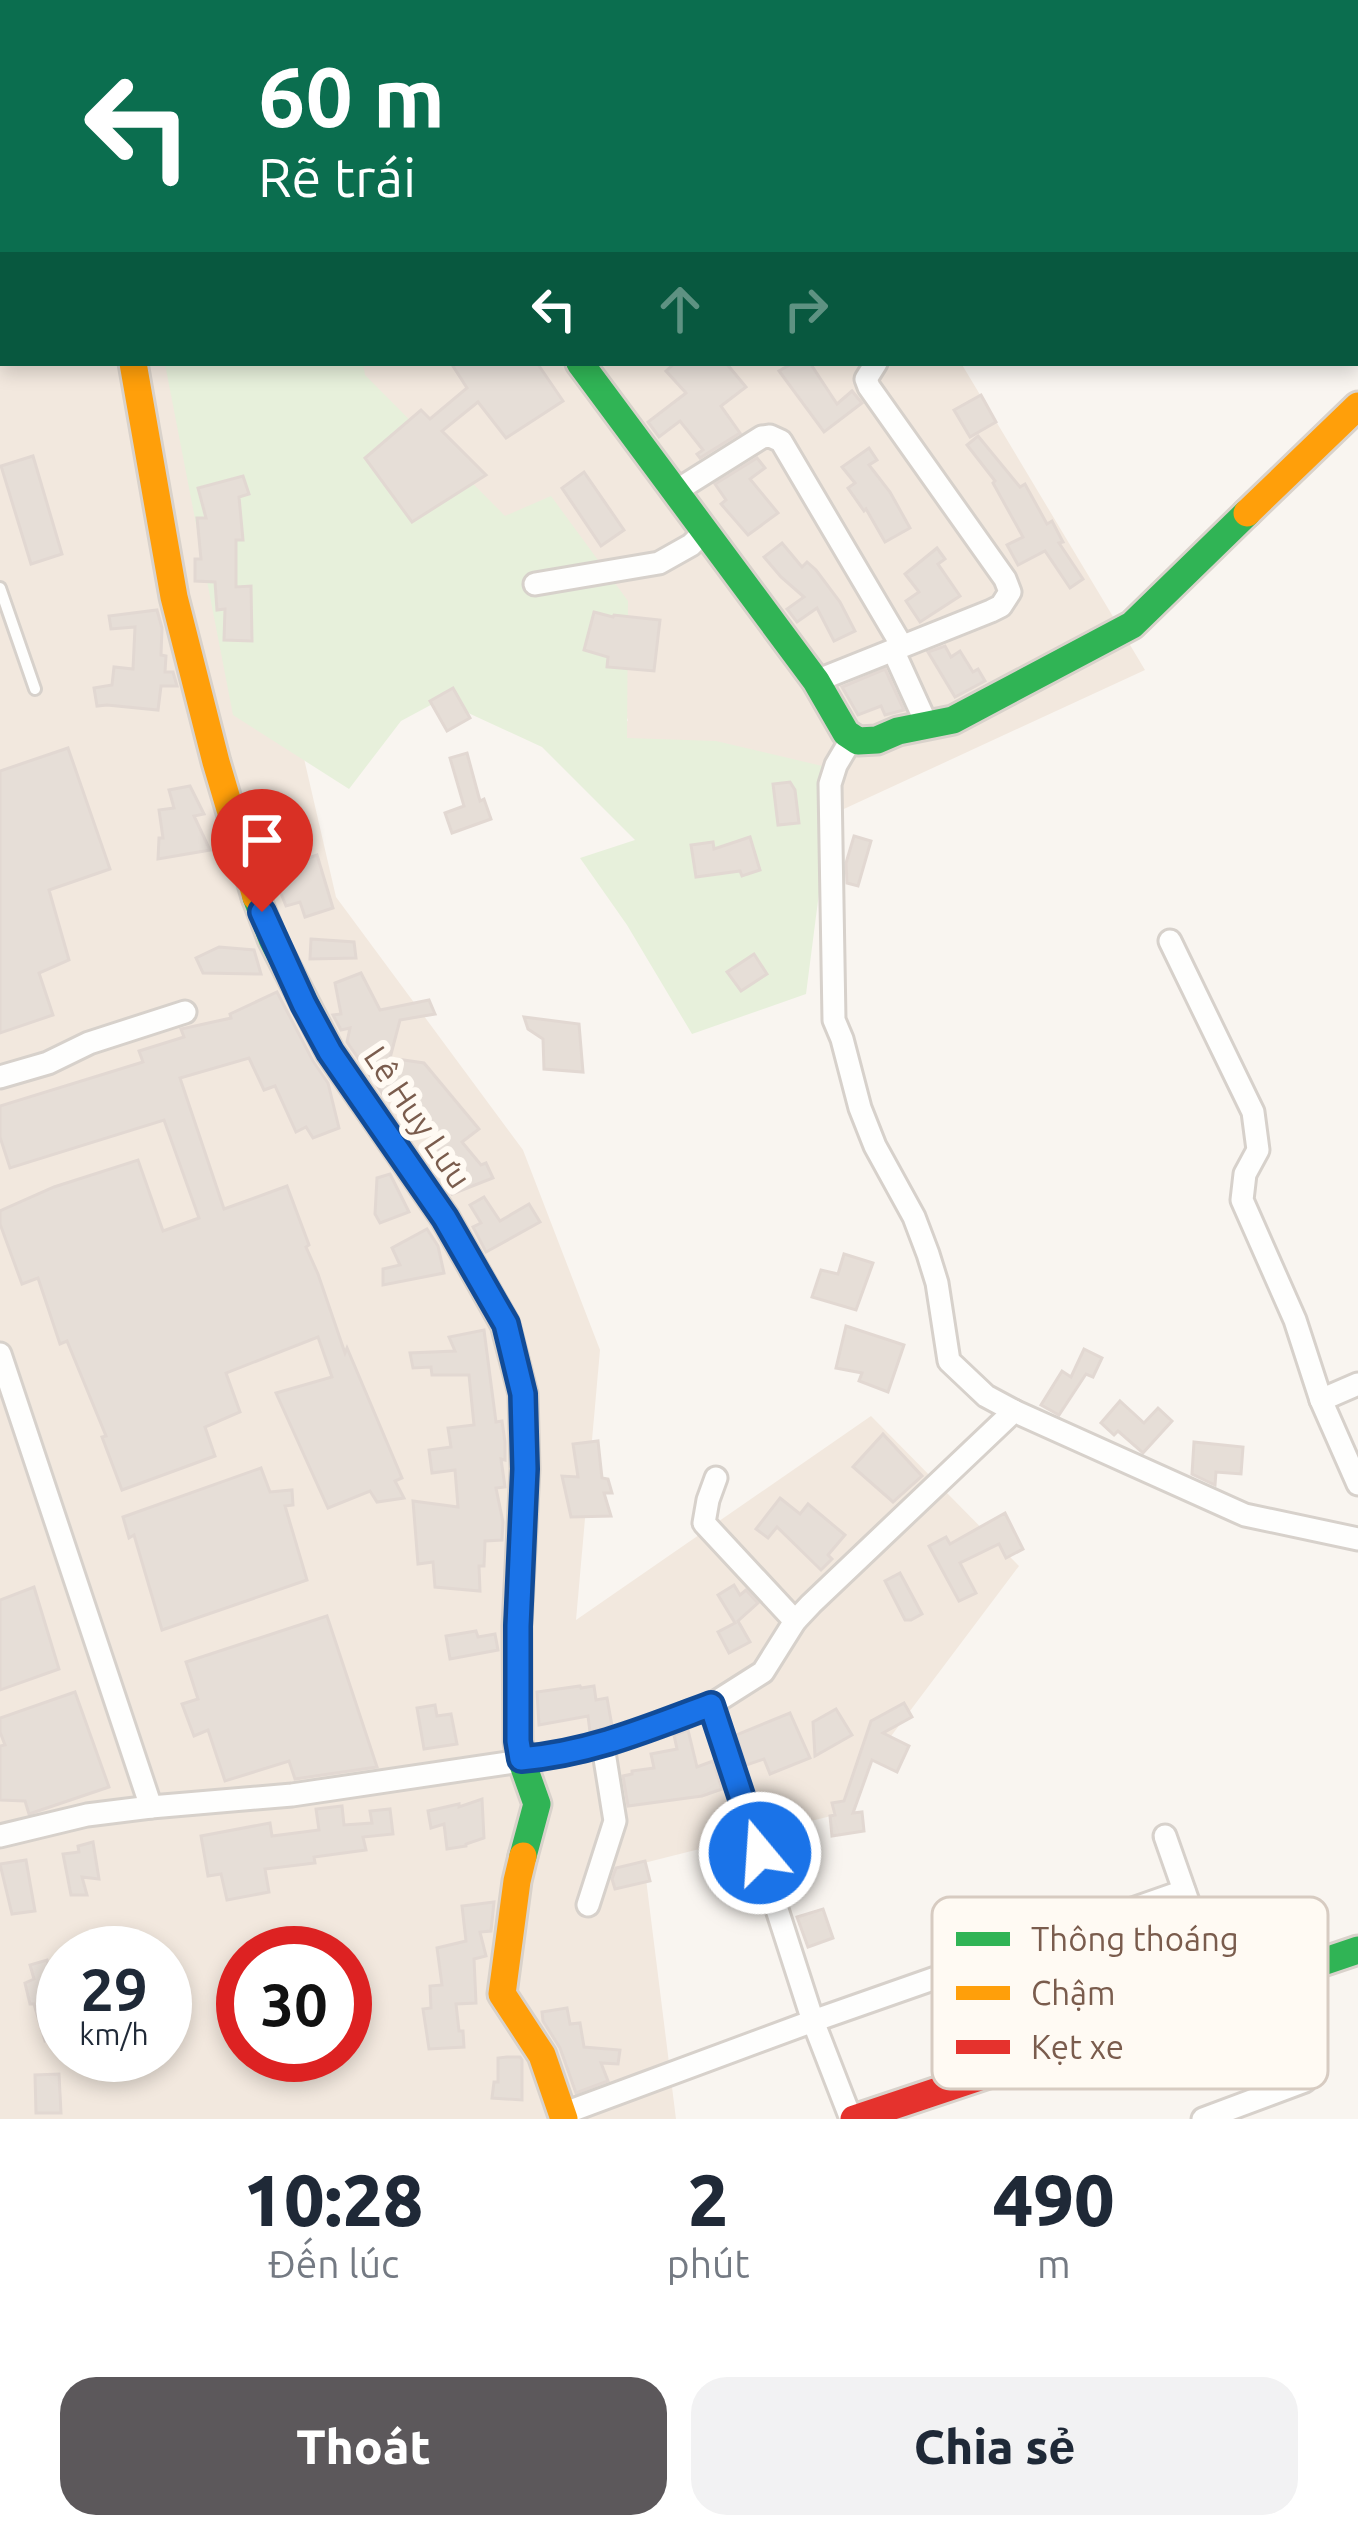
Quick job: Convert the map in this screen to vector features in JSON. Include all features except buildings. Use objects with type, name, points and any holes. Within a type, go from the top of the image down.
[{"type":"street","name":"Lê Huy Lưu","points":[[134,366],[174,597],[252,886],[330,1052],[445,1218],[506,1324],[523,1394],[518,1741],[537,1804],[517,1881],[502,1994],[542,2055],[563,2116]]},
{"type":"street","points":[[582,366],[816,681],[840,725],[852,738],[866,742],[952,720],[1132,625],[1358,406]]},
{"type":"street","points":[[816,681],[991,611],[1010,592],[869,387],[866,379],[873,366]]},
{"type":"street","points":[[676,491],[761,437],[781,441],[897,648],[928,727]]},
{"type":"street","points":[[536,584],[658,563],[705,531]]},
{"type":"street","points":[[852,738],[830,784],[834,1020],[875,1146],[914,1217],[928,1254],[949,1361],[986,1396],[1014,1411],[1246,1515],[1358,1539]]},
{"type":"street","points":[[1170,940],[1253,1112],[1258,1150],[1245,1174],[1242,1201],[1358,1482]]},
{"type":"street","points":[[0,1077],[48,1064],[89,1043],[185,1012]]},
{"type":"street","points":[[0,1354],[151,1807]]},
{"type":"street","points":[[1321,1400],[1358,1384]]},
{"type":"street","points":[[0,1836],[87,1815],[292,1795],[554,1756],[602,1746],[711,1705],[764,1672],[795,1621],[1014,1411]]},
{"type":"street","points":[[716,1478],[704,1523],[795,1621]]},
{"type":"street","points":[[711,1705],[813,2021],[852,2119],[942,2089]]},
{"type":"street","points":[[589,1905],[615,1821],[602,1746]]},
{"type":"street","points":[[1166,1836],[1186,1897]]},
{"type":"street","points":[[1167,1897],[1184,1891]]},
{"type":"street","points":[[1328,1960],[1358,1950]]},
{"type":"street","points":[[563,2116],[932,1979]]},
{"type":"street","points":[[1203,2119],[1284,2089]]},
{"type":"street","points":[[1265,2096],[1274,2119]]},
{"type":"lane","points":[[0,588],[35,689]]},
{"type":"shaded area","points":[[0,366],[254,366],[220,395],[336,897],[523,1150],[600,1350],[576,1620],[871,1416],[1019,1566],[831,1816],[644,1863],[676,2119],[0,2119]]},
{"type":"shaded area","points":[[324,366],[963,366],[1145,670],[794,832],[632,767],[628,720],[578,621]]},
{"type":"green space","points":[[165,366],[364,366],[365,375],[505,516],[551,496],[628,601],[627,738],[716,741],[835,769],[806,994],[692,1034],[627,925],[580,858],[635,840],[542,747],[440,700],[401,721],[349,789],[233,715]]},
{"type":"traffic: fast","points":[[582,366],[816,681],[846,733],[858,741],[953,720],[1132,625],[1247,513]]},
{"type":"traffic: fast","points":[[256,897],[272,939],[330,1052],[445,1218],[505,1324],[523,1394],[518,1741],[537,1804],[523,1856]]},
{"type":"traffic: fast","points":[[1328,1960],[1358,1950]]},
{"type":"traffic: slow","points":[[134,366],[174,597],[256,897]]},
{"type":"traffic: slow","points":[[1247,513],[1358,406]]},
{"type":"traffic: slow","points":[[523,1856],[502,1994],[542,2055],[564,2119]]},
{"type":"traffic: jam","points":[[854,2119],[944,2089]]},
{"type":"route","points":[[262,912],[330,1052],[445,1218],[506,1324],[523,1394],[525,1469],[518,1626],[521,1759],[602,1746],[711,1705],[760,1853]]}]
